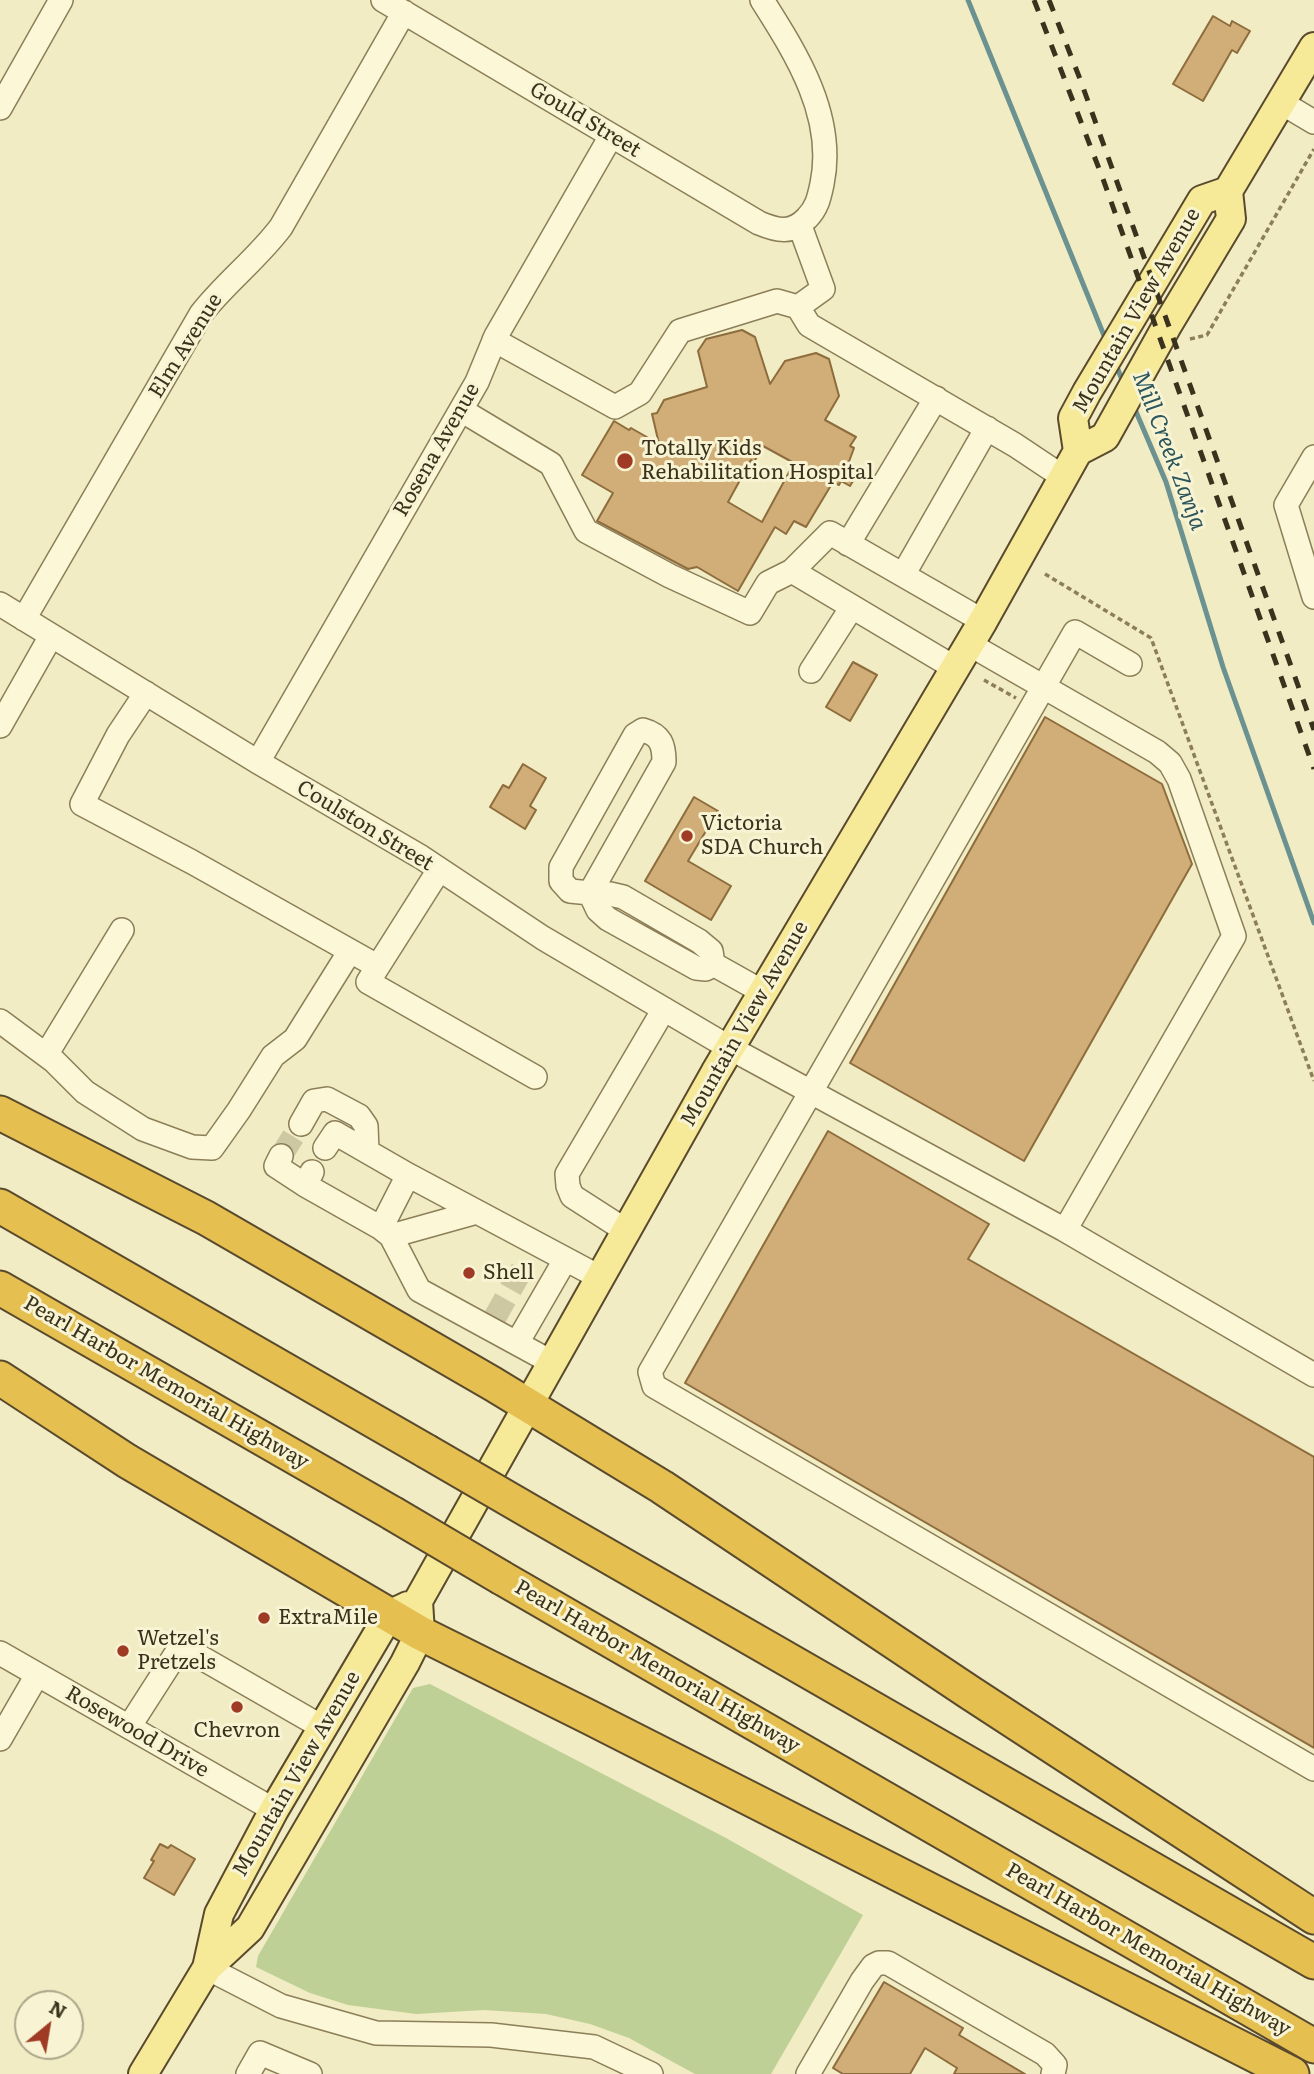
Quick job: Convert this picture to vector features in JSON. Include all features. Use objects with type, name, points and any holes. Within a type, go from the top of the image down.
[{"type":"highway","points":[[0,1113],[206,1218],[530,1406],[662,1487],[1314,1917]]},
{"type":"highway","points":[[0,1206],[1314,1962]]},
{"type":"highway","name":"Pearl Harbor Memorial Highway","points":[[0,1288],[1314,2046]]},
{"type":"highway","points":[[0,1378],[127,1461],[389,1615],[419,1617],[589,1717],[1292,2074]]},
{"type":"main road","points":[[1228,191],[1314,47]]},
{"type":"main road","name":"Mountain View Avenue","points":[[143,2074],[207,1968],[250,1927],[419,1617],[530,1406],[730,1048],[969,644],[1078,451],[1105,437],[1231,219],[1228,191],[1202,200],[1087,392],[1073,418],[1078,451]]},
{"type":"main road","name":"Mountain View Avenue","points":[[207,1968],[219,1914],[274,1810],[389,1615]]},
{"type":"street","points":[[0,108],[61,0]]},
{"type":"street","name":"Gould Street","points":[[383,0],[759,223],[776,230],[796,228]]},
{"type":"street","points":[[762,0],[785,36],[804,74],[824,129],[826,152],[818,202],[813,212],[796,228],[823,289],[798,307]]},
{"type":"street","name":"Elm Avenue","points":[[24,619],[201,314],[219,291],[266,247],[281,227],[404,12]]},
{"type":"street","points":[[1282,103],[1314,122]]},
{"type":"street","name":"Rosena Avenue","points":[[258,762],[477,382],[494,341],[611,136]]},
{"type":"street","points":[[494,341],[615,407],[640,393],[680,331],[778,301],[798,307],[810,325],[987,428],[1063,477]]},
{"type":"street","points":[[848,544],[936,398]]},
{"type":"street","points":[[461,410],[551,464],[586,531],[670,576],[750,613],[768,583],[792,571],[830,533],[903,575],[969,644]]},
{"type":"street","points":[[903,575],[987,428]]},
{"type":"street","points":[[1314,457],[1286,505],[1314,597]]},
{"type":"street","points":[[792,571],[852,607],[969,644],[1157,752],[1170,763],[1179,779],[1234,936],[1065,1230]]},
{"type":"street","name":"Coulston Street","points":[[0,604],[439,870],[543,938],[730,1048],[1065,1230],[1314,1375]]},
{"type":"street","points":[[811,671],[852,607]]},
{"type":"street","points":[[1130,664],[1074,632],[650,1372],[654,1387],[1314,1769]]},
{"type":"street","points":[[0,726],[51,636]]},
{"type":"street","points":[[146,693],[117,735],[82,804],[192,862],[377,966]]},
{"type":"street","points":[[590,892],[664,762],[662,742],[654,734],[643,730],[635,735],[561,867],[561,881],[570,891],[623,897],[688,934],[711,951],[712,964],[763,992]]},
{"type":"street","points":[[439,870],[368,982],[535,1077]]},
{"type":"street","points":[[46,1055],[122,930]]},
{"type":"street","points":[[0,1021],[46,1055],[85,1092],[142,1129],[192,1147],[212,1148],[274,1056],[295,1039],[350,951]]},
{"type":"street","points":[[628,1231],[572,1196],[568,1186],[568,1174],[664,1009]]},
{"type":"street","points":[[301,1124],[314,1101],[327,1099],[359,1115],[366,1126],[367,1151]]},
{"type":"street","points":[[325,1149],[335,1132],[477,1212],[531,1253],[565,1260],[601,1278]]},
{"type":"street","points":[[281,1156],[276,1166],[308,1178],[386,1232],[419,1290],[491,1323],[517,1343],[554,1363]]},
{"type":"street","points":[[386,1232],[408,1175]]},
{"type":"street","points":[[386,1232],[477,1212]]},
{"type":"street","points":[[517,1343],[565,1260]]},
{"type":"street","points":[[129,1727],[181,1646],[322,1727]]},
{"type":"street","name":"Rosewood Drive","points":[[0,1654],[274,1810]]},
{"type":"street","points":[[0,1739],[37,1675]]},
{"type":"street","points":[[808,2074],[862,1981],[873,1966],[879,1963],[888,1963],[1045,2054],[1055,2065],[1053,2074]]},
{"type":"street","points":[[207,1968],[281,2006],[376,2033],[491,2035],[594,2047],[651,2074]]},
{"type":"street","points":[[248,2074],[260,2053],[310,2074]]},
{"type":"path","points":[[1190,339],[1206,335],[1314,149]]},
{"type":"green space","points":[[430,1684],[726,1838],[863,1915],[771,2074],[695,2074],[629,2038],[590,2024],[546,2014],[484,2010],[416,2014],[348,2005],[310,1993],[256,1967],[258,1956],[413,1688]]},
{"type":"building","points":[[1213,16],[1230,26],[1232,21],[1250,31],[1237,53],[1232,50],[1203,101],[1173,84]]},
{"type":"building","name":"Totally Kids Rehabilitation Hospital","points":[[742,330],[755,337],[770,384],[785,361],[816,353],[829,359],[839,396],[825,420],[856,437],[850,446],[854,448],[847,467],[857,474],[850,486],[841,481],[839,485],[833,482],[806,527],[794,521],[786,534],[775,527],[738,591],[697,567],[688,569],[597,521],[613,493],[582,475],[614,421],[659,444],[652,414],[657,413],[664,400],[707,387],[698,351],[706,339]],"holes":[[[763,446],[794,463],[762,522],[728,502],[751,460],[754,462]]]},
{"type":"building","points":[[853,662],[877,675],[850,721],[826,707]]},
{"type":"building","points":[[1045,717],[1162,784],[1192,864],[1024,1161],[850,1063]]},
{"type":"building","points":[[523,764],[546,778],[530,806],[536,810],[525,829],[490,807],[503,785],[509,788]]},
{"type":"building","name":"Victoria SDA Church","points":[[694,797],[718,811],[688,861],[731,886],[711,920],[645,881]]},
{"type":"building","points":[[828,1131],[989,1224],[968,1259],[1314,1457],[1314,1748],[685,1383]]},
{"type":"building","points":[[160,1844],[168,1848],[171,1845],[195,1859],[174,1895],[144,1878]]},
{"type":"building","points":[[884,1982],[963,2028],[959,2035],[1025,2074],[954,2074],[957,2068],[925,2048],[910,2074],[843,2074],[833,2068]]},
{"type":"waterway","name":"Mill Creek Zanja","points":[[968,0],[1107,343]]},
{"type":"waterway","name":"Mill Creek Zanja","points":[[1115,362],[1124,385]]},
{"type":"waterway","name":"Mill Creek Zanja","points":[[1134,407],[1166,482],[1223,667],[1314,923]]},
{"type":"tunnel","points":[[281,1156],[301,1124]]},
{"type":"tunnel","points":[[494,1319],[526,1262]]},
{"type":"railway","points":[[1034,0],[1103,179],[1314,769]]},
{"type":"railway","points":[[1049,0],[1080,79],[1314,730]]},
{"type":"place","name":"Totally Kids Rehabilitation Hospital","points":[[625,461]]},
{"type":"place","name":"Victoria SDA Church","points":[[687,836]]},
{"type":"place","name":"Shell","points":[[469,1273]]},
{"type":"place","name":"ExtraMile","points":[[264,1618]]},
{"type":"place","name":"Wetzel's Pretzels","points":[[123,1651]]},
{"type":"place","name":"Chevron","points":[[237,1707]]}]
